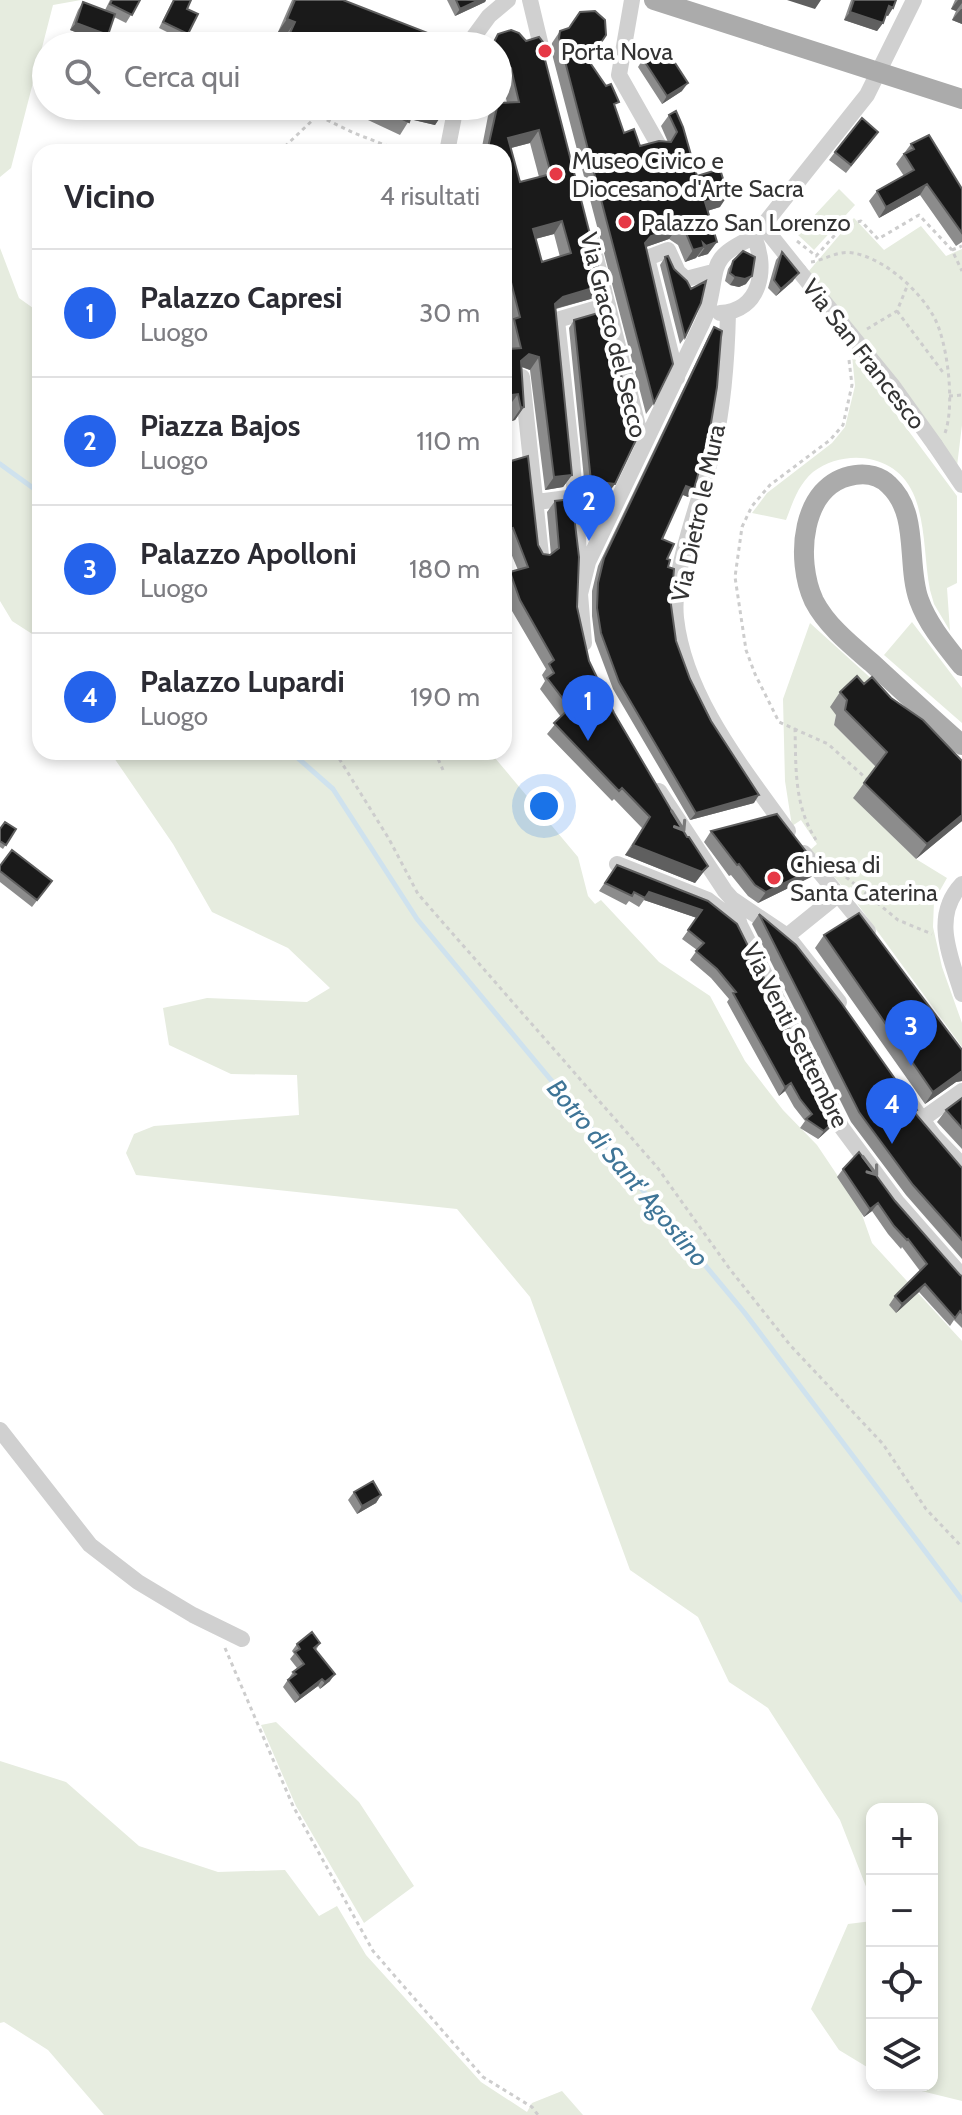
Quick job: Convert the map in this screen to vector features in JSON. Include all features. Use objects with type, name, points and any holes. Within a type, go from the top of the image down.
[{"type":"main road","points":[[654,0],[962,99]]},
{"type":"main road","points":[[962,666],[931,625],[918,599],[908,523],[897,493],[884,481],[866,475],[853,475],[833,483],[816,500],[807,529],[805,567],[813,599],[838,632],[962,745]]},
{"type":"street","points":[[477,32],[489,16],[508,0]]},
{"type":"street","points":[[530,0],[541,46]]},
{"type":"street","points":[[632,0],[619,75],[658,144]]},
{"type":"street","points":[[643,446],[709,306],[713,272],[730,249],[758,231],[861,103],[914,0]]},
{"type":"street","points":[[449,144],[453,120]]},
{"type":"street","name":"Via Gracco del Secco","points":[[588,228],[643,446],[584,572],[580,613],[588,658]]},
{"type":"street","points":[[709,306],[714,312],[728,313],[748,302],[760,277],[762,260],[758,231]]},
{"type":"street","name":"Via San Francesco","points":[[758,231],[801,265],[892,385],[962,485]]},
{"type":"street","points":[[677,378],[647,258],[668,250],[678,272],[686,279],[713,272]]},
{"type":"street","points":[[584,572],[579,553],[557,320],[608,305]]},
{"type":"street","name":"Via Dietro le Mura","points":[[728,313],[716,435],[684,555],[676,608],[677,623],[690,673],[722,734],[797,844],[877,943]]},
{"type":"street","points":[[522,377],[541,555]]},
{"type":"street","points":[[537,502],[575,497]]},
{"type":"street","points":[[648,774],[705,864],[732,899],[787,936],[853,1021]]},
{"type":"street","points":[[617,864],[708,900],[740,925]]},
{"type":"street","points":[[962,884],[947,908],[944,920],[945,935],[962,994]]},
{"type":"street","points":[[787,936],[839,894]]},
{"type":"street","name":"Via Venti Settembre","points":[[732,899],[740,925],[842,1128],[897,1202],[962,1276]]},
{"type":"street","points":[[896,1083],[921,1120],[962,1165]]},
{"type":"street","points":[[921,1120],[962,1091]]},
{"type":"street","points":[[0,1430],[90,1545],[138,1582],[215,1627],[242,1639]]},
{"type":"path","points":[[287,144],[313,120]]},
{"type":"path","points":[[327,120],[384,144]]},
{"type":"path","points":[[801,265],[818,258],[843,226],[861,221],[878,239],[919,215],[952,250],[962,271]]},
{"type":"path","points":[[793,237],[818,258]]},
{"type":"path","points":[[952,250],[962,246]]},
{"type":"path","points":[[818,258],[855,253],[883,266],[908,284],[931,312],[938,327],[949,396],[946,431],[935,445]]},
{"type":"path","points":[[897,311],[947,378]]},
{"type":"path","points":[[949,396],[962,395]]},
{"type":"path","points":[[820,846],[799,806],[795,728],[835,749],[875,787]]},
{"type":"path","points":[[340,760],[389,839],[418,894],[657,1167],[729,1268],[790,1345],[883,1444],[926,1509],[962,1547]]},
{"type":"path","points":[[439,760],[443,770]]},
{"type":"path","points":[[839,870],[898,920],[925,934],[945,935]]},
{"type":"path","points":[[215,1627],[293,1806],[373,1951],[483,2077],[532,2107],[538,2115]]},
{"type":"shaded area","points":[[0,0],[81,0],[53,5],[46,32],[32,32],[32,86],[11,168],[0,177]]},
{"type":"shaded area","points":[[839,189],[855,205],[814,250],[797,234]]},
{"type":"shaded area","points":[[854,218],[884,250],[921,226],[946,256],[962,249],[962,425],[957,466],[808,272]]},
{"type":"shaded area","points":[[0,248],[19,298],[32,307],[32,634],[12,621],[0,601]]},
{"type":"shaded area","points":[[852,355],[957,496],[957,583],[947,588],[950,631],[934,604],[930,590],[917,504],[905,480],[895,470],[869,459],[854,458],[826,464],[803,482],[786,520],[752,513],[767,493],[832,443],[845,427],[855,386]]},
{"type":"shaded area","points":[[912,622],[962,688],[962,723],[884,655]]},
{"type":"shaded area","points":[[810,623],[962,761],[962,788],[836,715],[834,725],[876,767],[854,798],[916,859],[947,878],[934,901],[933,927],[942,967],[962,1023],[962,1047],[856,902],[860,899],[851,887],[845,889],[810,850],[817,844],[801,820],[792,826],[785,781],[783,699]]},
{"type":"shaded area","points":[[115,760],[497,760],[578,857],[588,896],[595,904],[601,900],[659,962],[710,996],[745,1061],[783,1110],[817,1145],[860,1209],[872,1243],[962,1341],[962,2101],[921,2091],[938,2091],[938,1803],[866,1803],[866,1887],[840,1820],[768,1708],[729,1682],[698,1617],[630,1570],[530,1297],[457,1209],[136,1175],[126,1153],[134,1134],[154,1126],[299,1115],[297,1075],[231,1074],[169,1045],[163,1008],[207,998],[307,1002],[330,988],[288,948],[212,912],[173,844]]},
{"type":"shaded area","points":[[276,1722],[359,1802],[414,1886],[364,1923],[296,1806],[261,1725]]},
{"type":"shaded area","points":[[0,1761],[66,1782],[139,1846],[218,1872],[285,1870],[319,1916],[337,1906],[366,1955],[481,2082],[527,2112],[532,2103],[562,2091],[583,2115],[104,2115],[48,2050],[4,2022],[0,2023]]},
{"type":"shaded area","points":[[866,1922],[866,2066],[839,2050],[811,2009],[848,1924]]},
{"type":"building","points":[[112,0],[140,0],[132,15],[110,4]]},
{"type":"building","points":[[174,0],[191,0],[187,9],[198,14],[189,32],[163,22]]},
{"type":"building","points":[[295,0],[343,0],[425,32],[290,32],[295,22],[287,19]]},
{"type":"building","points":[[456,0],[479,0],[460,9]]},
{"type":"building","points":[[854,0],[896,0],[893,8],[889,6],[883,23],[850,12]]},
{"type":"building","points":[[83,2],[115,14],[109,32],[76,23]]},
{"type":"building","points":[[595,11],[605,20],[606,35],[602,41],[582,51],[606,86],[611,84],[619,102],[614,104],[624,133],[634,129],[640,146],[659,141],[671,142],[677,132],[669,115],[676,111],[697,176],[720,169],[728,195],[705,202],[717,242],[706,246],[703,243],[704,247],[693,250],[686,233],[677,228],[651,236],[645,243],[673,364],[654,403],[559,38],[560,31],[569,28],[580,12]]},
{"type":"building","points":[[511,30],[526,41],[539,37],[543,42],[542,48],[603,285],[563,297],[555,304],[572,475],[554,477],[539,357],[529,354],[521,361],[524,407],[521,408],[518,394],[512,395],[512,349],[521,348],[514,319],[520,317],[512,286],[512,153],[520,182],[551,174],[539,130],[508,138],[510,144],[489,144],[494,120],[512,120],[512,102],[519,102],[512,72],[512,32],[504,32]],"holes":[[[562,221],[571,253],[542,262],[533,229]]]},
{"type":"building","points":[[664,46],[688,83],[667,96],[643,59]]},
{"type":"building","points":[[862,118],[878,132],[851,165],[835,152]]},
{"type":"building","points":[[929,135],[962,189],[962,233],[927,184],[886,207],[877,191],[914,170],[904,154],[914,149],[911,144]]},
{"type":"building","points":[[743,251],[755,257],[752,276],[745,279],[730,273],[733,261]]},
{"type":"building","points":[[782,252],[799,273],[781,289],[774,280]]},
{"type":"building","points":[[668,256],[674,269],[691,289],[706,281],[701,303],[685,337],[665,257]]},
{"type":"building","points":[[605,311],[637,438],[615,484],[591,481],[574,320]]},
{"type":"building","points":[[714,327],[722,331],[709,435],[694,489],[686,486],[662,539],[674,544],[667,559],[670,560],[668,567],[674,569],[671,605],[676,641],[690,679],[711,721],[759,795],[696,813],[619,682],[601,633],[597,608],[598,583],[604,558]]},
{"type":"building","points":[[528,456],[538,545],[543,554],[550,555],[559,548],[555,501],[572,499],[579,557],[577,607],[589,661],[614,713],[687,837],[708,866],[702,872],[633,845],[650,817],[622,788],[619,791],[554,723],[570,708],[547,678],[554,673],[549,664],[554,660],[520,600],[512,578],[512,571],[528,567],[512,528],[512,461]]},
{"type":"building","points":[[857,676],[864,684],[872,677],[891,698],[923,720],[962,761],[962,815],[927,844],[864,783],[887,752],[845,710],[847,700],[840,692]]},
{"type":"building","points":[[777,814],[818,867],[766,892],[755,885],[711,831]]},
{"type":"building","points":[[5,822],[16,829],[6,845],[0,841],[0,829]]},
{"type":"building","points":[[12,850],[52,881],[37,900],[0,871],[0,866]]},
{"type":"building","points":[[617,865],[708,901],[737,924],[835,1120],[824,1131],[806,1119],[812,1114],[791,1083],[785,1087],[733,993],[736,992],[717,969],[696,951],[704,943],[688,930],[702,910],[649,892],[645,898],[634,892],[632,896],[605,883]]},
{"type":"building","points":[[859,913],[962,1050],[962,1071],[933,1092],[824,935]]},
{"type":"building","points":[[759,914],[796,945],[917,1110],[914,1112],[962,1168],[962,1240],[913,1185],[859,1112]]},
{"type":"building","points":[[962,1098],[962,1128],[946,1110]]},
{"type":"building","points":[[859,1152],[895,1201],[962,1276],[962,1313],[960,1311],[955,1318],[925,1284],[902,1304],[895,1296],[927,1264],[878,1203],[870,1209],[843,1169]]},
{"type":"building","points":[[373,1481],[381,1495],[362,1506],[354,1492]]},
{"type":"building","points":[[312,1632],[320,1643],[314,1648],[335,1674],[325,1682],[322,1679],[300,1696],[288,1680],[304,1664],[295,1652],[300,1649],[297,1644]]},
{"type":"waterway","name":"Botro di Sant' Agostino","points":[[0,464],[32,487]]},
{"type":"waterway","name":"Botro di Sant' Agostino","points":[[300,760],[333,789],[417,919],[744,1312],[962,1600]]},
{"type":"place","name":"Porta Nova","points":[[545,51]]},
{"type":"place","name":"Museo Civico e Diocesano d'Arte Sacra","points":[[556,174]]},
{"type":"place","name":"Palazzo San Lorenzo","points":[[625,222]]},
{"type":"place","name":"Piazza Bajos","points":[[589,541]]},
{"type":"place","name":"Palazzo Capresi","points":[[588,741]]},
{"type":"place","name":"Chiesa di Santa Caterina","points":[[774,878]]},
{"type":"place","name":"Palazzo Apolloni","points":[[911,1066]]},
{"type":"place","name":"Palazzo Lupardi","points":[[892,1144]]}]
